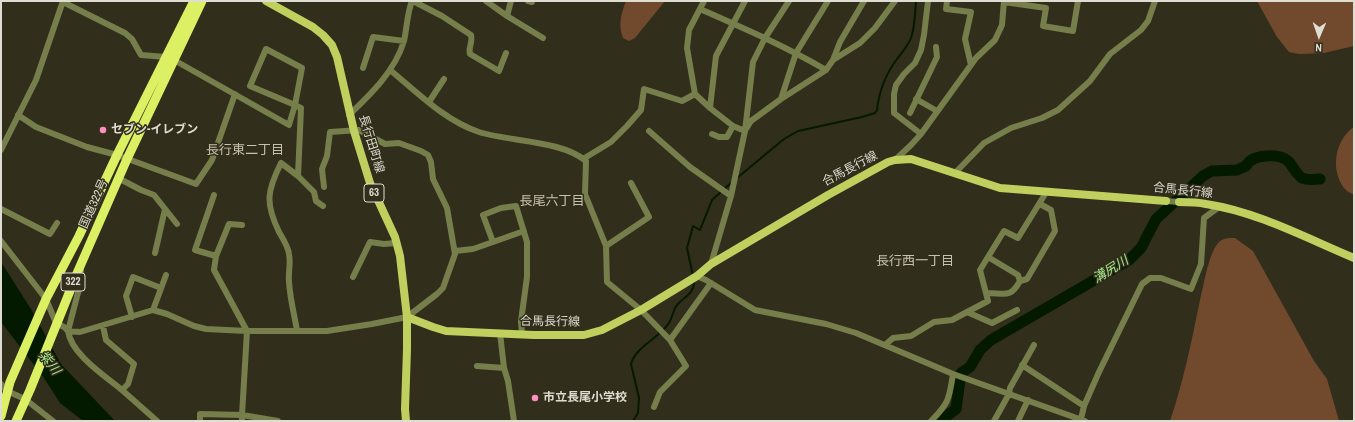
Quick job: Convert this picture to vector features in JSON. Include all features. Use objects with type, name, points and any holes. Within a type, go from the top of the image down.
[{"type":"highway","name":"国道322号","points":[[16,421],[30,390],[81,262],[127,159],[194,1]]},
{"type":"highway","name":"国道322号","points":[[1,416],[10,382],[46,299],[79,236],[117,156],[202,1]]},
{"type":"main road","name":"長行田町線","points":[[266,1],[313,27],[332,45],[338,58],[349,115],[354,131],[370,182],[400,256],[407,317],[406,421]]},
{"type":"main road","name":"合馬長行線","points":[[407,317],[446,331],[584,335],[602,330],[641,310],[697,276],[711,264],[828,195],[888,162],[895,160],[911,159],[1000,188],[1166,201]]},
{"type":"main road","name":"合馬長行線","points":[[1178,202],[1206,204],[1273,223],[1354,258]]},
{"type":"street","points":[[1,150],[36,80],[63,1],[125,33],[132,39],[141,56],[170,59],[289,124],[295,105],[302,68],[266,49],[250,86],[295,105],[301,108],[298,176]]},
{"type":"street","points":[[349,115],[378,86],[390,70],[404,41],[413,1],[442,16],[471,35],[472,41],[469,49],[470,54],[499,71],[506,54]]},
{"type":"street","points":[[486,1],[543,38]]},
{"type":"street","points":[[507,16],[511,1]]},
{"type":"street","points":[[704,1],[689,30],[687,48],[695,94],[733,126],[745,130]]},
{"type":"street","points":[[710,108],[716,56],[745,1]]},
{"type":"street","points":[[711,264],[731,196],[745,130],[753,62],[765,38],[789,1]]},
{"type":"street","points":[[780,99],[796,53],[828,1]]},
{"type":"street","points":[[745,130],[751,121],[780,99],[826,70],[833,60],[840,42],[864,1]]},
{"type":"street","points":[[833,60],[860,43],[875,28],[895,1]]},
{"type":"street","points":[[921,134],[894,113],[894,94],[896,85],[915,63],[921,50],[928,1]]},
{"type":"street","points":[[947,1],[946,9],[971,12],[965,39],[971,65]]},
{"type":"street","points":[[895,160],[921,134],[971,65],[995,40],[1002,25],[1004,1],[1046,8],[1043,26],[1073,31],[1078,1]]},
{"type":"street","points":[[955,173],[984,143],[1011,128],[1042,118],[1058,110],[1090,81],[1110,54],[1141,30],[1148,21],[1155,1]]},
{"type":"street","points":[[700,9],[796,53],[826,70]]},
{"type":"street","points":[[363,68],[373,37],[404,41]]},
{"type":"street","points":[[910,113],[937,57],[936,47]]},
{"type":"street","points":[[390,70],[429,102],[461,124],[479,132],[538,143],[569,151],[586,161],[585,194],[606,246],[607,282],[641,310],[670,340],[686,366],[660,392],[654,407]]},
{"type":"street","points":[[429,102],[444,79]]},
{"type":"street","points":[[583,158],[610,142],[627,126],[641,110],[644,89],[682,101],[695,94]]},
{"type":"street","points":[[18,115],[36,127],[87,147],[127,159],[196,184],[212,160],[235,94]]},
{"type":"street","points":[[916,99],[937,111]]},
{"type":"street","points":[[712,134],[719,137],[727,137],[733,126]]},
{"type":"street","points":[[1,240],[46,299],[56,323],[68,331],[80,332],[153,310],[167,314],[194,326],[206,329],[247,331],[326,331],[407,317],[443,288],[455,251],[447,208],[433,179],[431,162],[428,156],[421,151],[399,142],[385,144],[359,130],[330,132],[328,156],[322,169],[324,187]]},
{"type":"street","points":[[649,131],[690,167],[731,196]]},
{"type":"street","points":[[297,330],[289,282],[291,264],[289,252],[287,244],[271,214],[269,193],[273,178],[281,162],[314,192],[316,201],[322,206]]},
{"type":"street","points":[[118,178],[141,190],[154,194],[177,224]]},
{"type":"street","points":[[606,246],[649,217],[631,183]]},
{"type":"street","points":[[885,345],[892,338],[911,336],[934,322],[952,320],[988,301],[980,270],[1004,231],[1018,238],[1047,191]]},
{"type":"street","points":[[214,195],[195,250],[216,256]]},
{"type":"street","name":"合馬長行線","points":[[1166,201],[1178,202]]},
{"type":"street","points":[[986,293],[1010,294],[1015,290],[1020,281],[1027,279],[1055,231],[1051,210],[1040,204]]},
{"type":"street","points":[[493,242],[483,215],[501,208],[516,206],[527,242],[527,277],[521,321],[522,334]]},
{"type":"street","points":[[697,276],[755,310],[826,324],[856,333],[953,374],[1083,420],[1084,406],[1142,284],[1150,278],[1161,278],[1191,289],[1202,264],[1204,218],[1219,207]]},
{"type":"street","points":[[1,209],[50,234],[57,223]]},
{"type":"street","points":[[155,253],[165,209]]},
{"type":"street","points":[[242,225],[229,224],[216,256],[214,270],[247,331],[242,418]]},
{"type":"street","points":[[455,251],[473,249],[524,231]]},
{"type":"street","points":[[353,277],[370,242],[384,244],[396,243]]},
{"type":"street","points":[[988,257],[1018,275],[1020,281]]},
{"type":"street","points":[[81,262],[80,285],[68,331],[69,338],[83,357],[156,421]]},
{"type":"street","points":[[153,310],[166,275]]},
{"type":"street","points":[[132,317],[126,296],[133,277],[161,288]]},
{"type":"street","points":[[670,340],[711,283]]},
{"type":"street","points":[[967,312],[992,323],[1017,310]]},
{"type":"street","points":[[103,326],[106,340],[134,364],[128,384],[122,390]]},
{"type":"street","points":[[500,333],[504,368],[508,381],[514,421]]},
{"type":"street","points":[[994,421],[1009,394],[1010,388],[1022,365],[1034,345]]},
{"type":"street","points":[[1022,365],[1084,406]]},
{"type":"street","points":[[477,366],[504,368]]},
{"type":"street","points":[[931,421],[945,406],[950,396],[953,374]]},
{"type":"street","points":[[1,384],[7,392],[25,399],[53,421]]},
{"type":"street","points":[[1018,421],[1028,400]]},
{"type":"street","points":[[200,421],[200,414],[278,421]]},
{"type":"street","points":[[1065,421],[1068,414]]},
{"type":"shaded area","points":[[626,1],[665,1],[635,38],[629,41],[623,38],[620,24]]},
{"type":"shaded area","points":[[1257,1],[1354,1],[1354,46],[1324,53],[1299,54],[1289,52],[1277,37]]},
{"type":"shaded area","points":[[1354,127],[1354,195],[1345,189],[1337,172],[1336,164],[1342,139]]},
{"type":"shaded area","points":[[1235,238],[1253,251],[1314,361],[1327,379],[1339,421],[1170,421],[1183,378],[1211,256],[1214,248],[1220,241]]},
{"type":"water","name":"紫川","points":[[1,262],[31,309],[61,364],[115,421],[83,421],[60,403],[44,378],[1,322]]},
{"type":"waterway","points":[[737,178],[784,139],[798,131],[875,113],[886,77],[911,38],[914,25],[916,1]]},
{"type":"waterway","name":"溝尻川","points":[[940,421],[956,409],[961,373],[970,367],[980,350],[991,340],[1129,260],[1141,248],[1156,219],[1203,176],[1212,171],[1237,170],[1246,166],[1254,159],[1272,156],[1284,158],[1302,178],[1309,180],[1320,179]]},
{"type":"waterway","points":[[693,276],[687,248],[693,226],[700,230],[712,200],[732,182]]},
{"type":"waterway","points":[[633,421],[638,413],[639,398],[631,364],[633,359],[636,354],[666,326],[671,319],[676,306],[693,289],[694,281]]},
{"type":"place","name":"セブン-イレブン","points":[[103,130]]},
{"type":"place","name":"市立長尾小学校","points":[[535,398]]},
{"type":"district","name":"長行東二丁目","points":[[245,151]]},
{"type":"district","name":"長尾六丁目","points":[[552,202]]},
{"type":"district","name":"長行西一丁目","points":[[915,262]]}]
